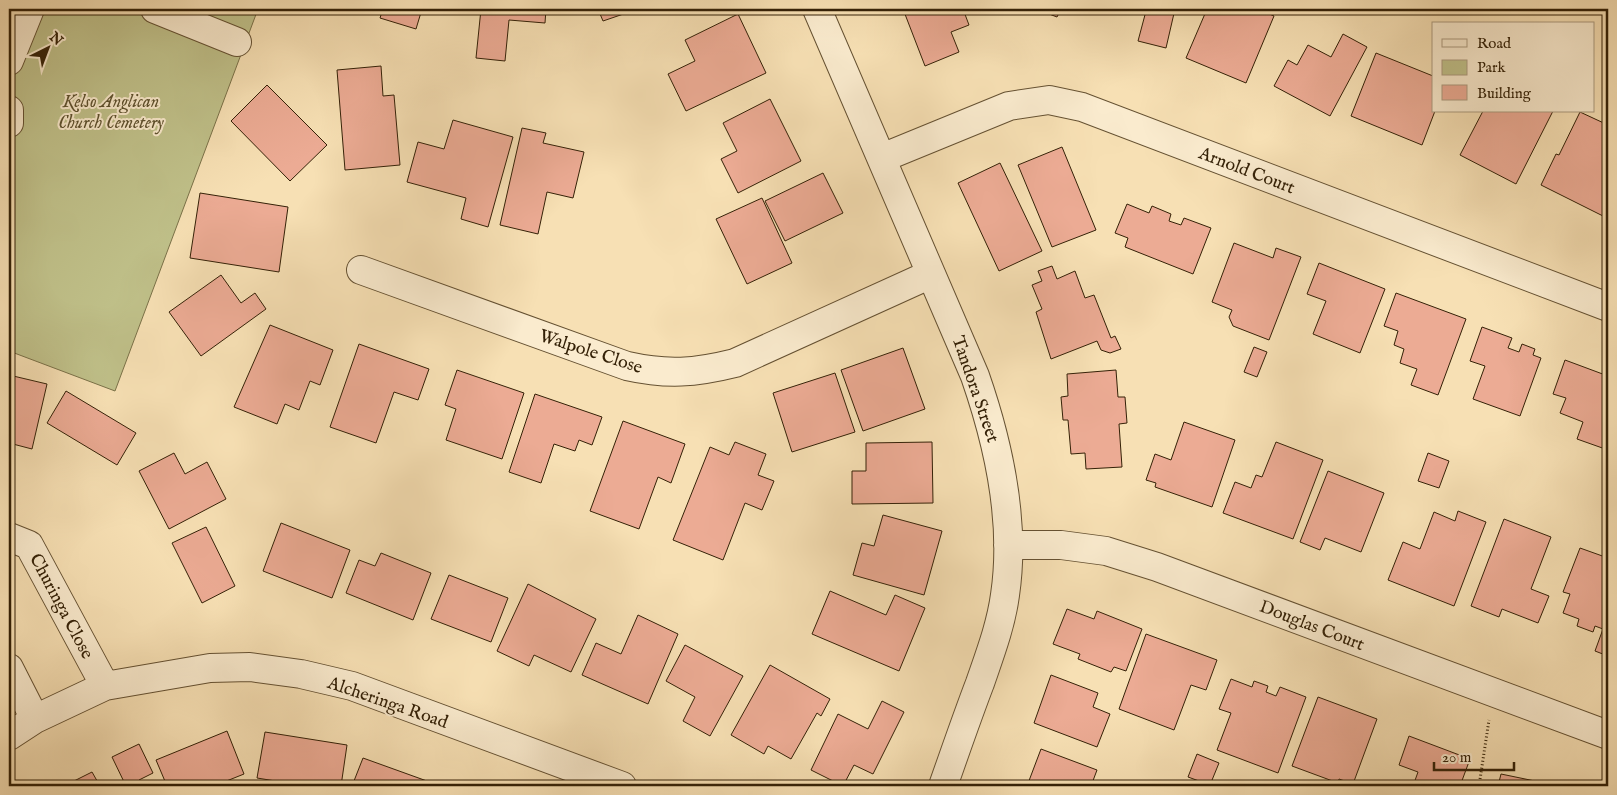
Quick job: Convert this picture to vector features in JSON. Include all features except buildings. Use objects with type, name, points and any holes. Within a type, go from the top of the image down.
[{"type":"street","points":[[9,60],[30,9]]},
{"type":"street","points":[[154,9],[237,42]]},
{"type":"street","name":"Tandora Street","points":[[817,9],[975,376],[990,417],[1002,476],[1008,545],[1005,595],[998,628],[943,786]]},
{"type":"street","name":"Arnold Court","points":[[882,158],[1009,106],[1049,100],[1082,107],[1608,307]]},
{"type":"street","points":[[9,110],[9,124]]},
{"type":"street","name":"Walpole Close","points":[[361,270],[627,366],[676,373],[702,372],[735,363],[931,274]]},
{"type":"street","name":"Churinga Close","points":[[9,537],[29,545],[105,686]]},
{"type":"street","name":"Douglas Court","points":[[1008,545],[1061,545],[1106,551],[1157,567],[1608,736]]},
{"type":"street","name":"Alcheringa Road","points":[[9,736],[35,719],[105,686],[210,668],[250,667],[300,674],[352,686],[622,786]]},
{"type":"street","points":[[9,668],[35,719]]},
{"type":"path","points":[[1479,786],[1494,693]]},
{"type":"green space","name":"Kelso Anglican Church Cemetery","points":[[9,9],[258,9],[115,391],[9,351]]}]
